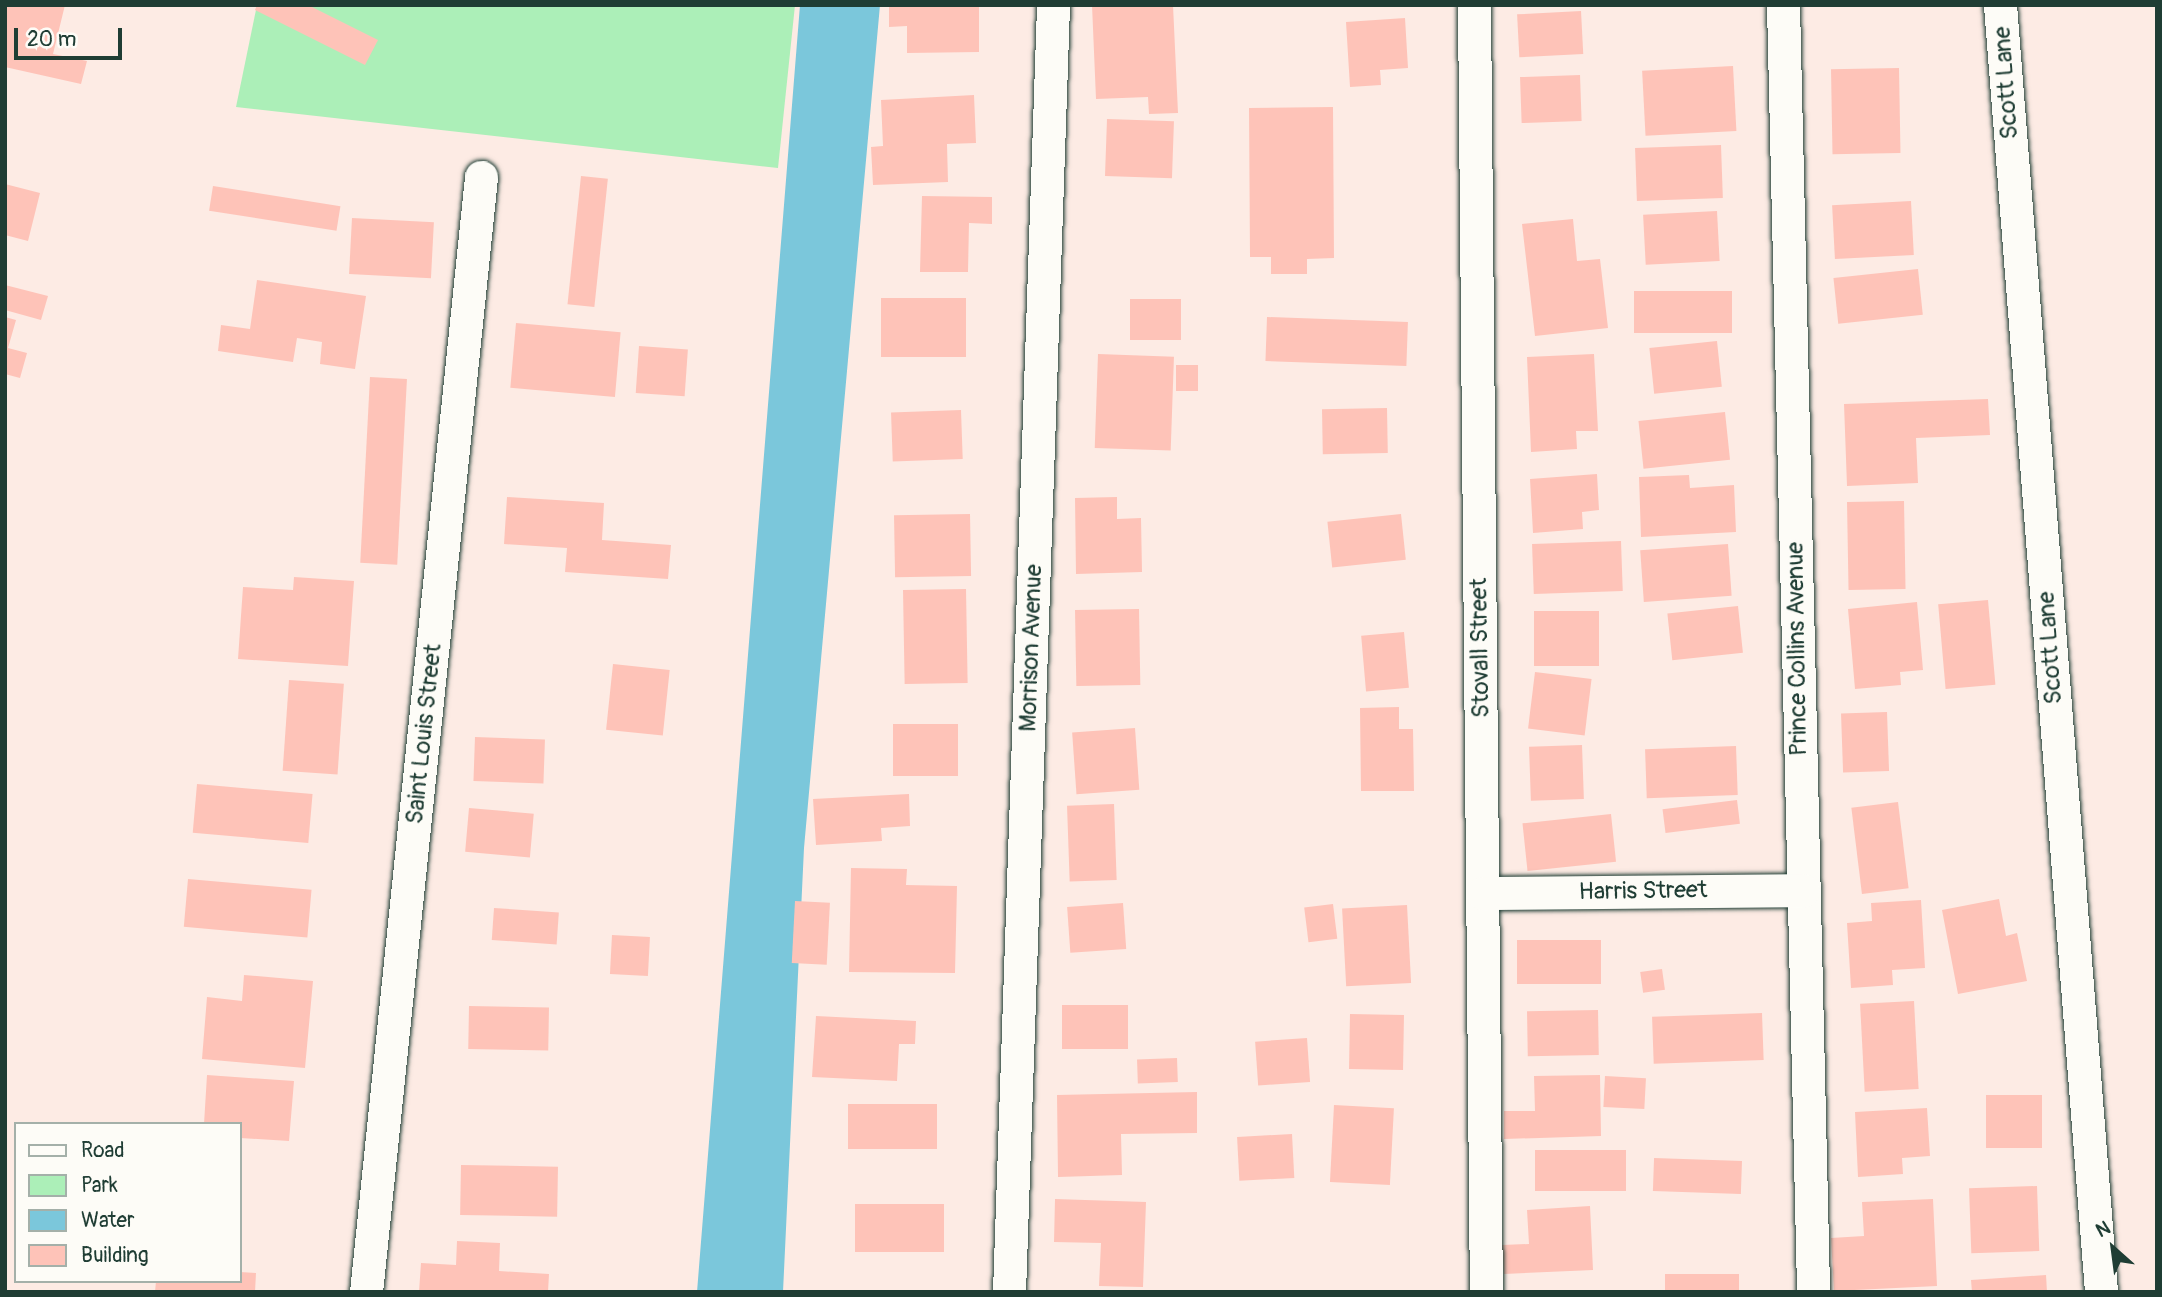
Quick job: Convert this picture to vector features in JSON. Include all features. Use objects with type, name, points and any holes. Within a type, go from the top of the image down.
[{"type":"street","name":"Morrison Avenue","points":[[1009,1292],[1053,5]]},
{"type":"street","name":"Stovall Street","points":[[1474,5],[1486,1292]]},
{"type":"street","name":"Prince Collins Avenue","points":[[1783,5],[1813,1292]]},
{"type":"street","name":"Scott Lane","points":[[2000,5],[2101,1292]]},
{"type":"street","name":"Saint Louis Street","points":[[366,1292],[481,177]]},
{"type":"street","name":"Harris Street","points":[[1483,893],[1803,890]]},
{"type":"green space","points":[[257,5],[795,5],[778,168],[236,107]]},
{"type":"water","points":[[800,5],[880,5],[804,848],[783,1292],[697,1292]]},
{"type":"building","points":[[5,5],[65,5],[53,54],[87,61],[81,84],[5,67]]},
{"type":"building","points":[[257,5],[308,5],[378,40],[365,65],[255,10]]},
{"type":"building","points":[[889,5],[979,5],[979,52],[907,53],[907,26],[889,27]]},
{"type":"building","points":[[1092,5],[1173,5],[1178,113],[1149,114],[1148,97],[1096,99]]},
{"type":"building","points":[[1581,11],[1583,54],[1519,57],[1517,14]]},
{"type":"building","points":[[1405,18],[1408,68],[1380,70],[1381,85],[1350,87],[1346,22]]},
{"type":"building","points":[[1733,66],[1736,131],[1646,136],[1642,71]]},
{"type":"building","points":[[1899,68],[1900,153],[1832,154],[1831,69]]},
{"type":"building","points":[[1580,75],[1582,121],[1522,123],[1520,77]]},
{"type":"building","points":[[974,95],[976,143],[947,144],[948,182],[873,185],[871,147],[883,146],[881,100]]},
{"type":"building","points":[[1333,107],[1334,258],[1307,259],[1307,274],[1271,274],[1271,257],[1250,257],[1249,108]]},
{"type":"building","points":[[1107,119],[1174,121],[1172,178],[1105,176]]},
{"type":"building","points":[[1721,145],[1723,198],[1637,201],[1635,148]]},
{"type":"building","points":[[581,176],[608,179],[594,307],[568,304]]},
{"type":"building","points":[[5,184],[40,193],[28,241],[5,235]]},
{"type":"building","points":[[213,186],[340,206],[337,231],[209,211]]},
{"type":"building","points":[[922,196],[992,197],[992,224],[969,223],[968,272],[920,272]]},
{"type":"building","points":[[1911,201],[1914,255],[1835,259],[1832,205]]},
{"type":"building","points":[[1717,211],[1720,261],[1646,265],[1643,215]]},
{"type":"building","points":[[352,218],[434,222],[431,278],[349,274]]},
{"type":"building","points":[[1573,219],[1577,261],[1600,259],[1608,328],[1535,336],[1522,224]]},
{"type":"building","points":[[1918,269],[1923,315],[1838,324],[1833,278]]},
{"type":"building","points":[[257,280],[366,296],[355,369],[320,364],[322,342],[297,338],[293,362],[218,351],[221,325],[250,329]]},
{"type":"building","points":[[5,285],[48,296],[41,320],[5,310]]},
{"type":"building","points":[[1634,291],[1732,291],[1732,333],[1634,333]]},
{"type":"building","points":[[881,298],[966,298],[966,357],[881,357]]},
{"type":"building","points":[[1130,299],[1181,299],[1181,340],[1130,340]]},
{"type":"building","points":[[5,317],[16,320],[8,348],[27,353],[20,378],[5,374]]},
{"type":"building","points":[[1267,317],[1408,322],[1406,366],[1265,361]]},
{"type":"building","points":[[516,323],[621,332],[615,397],[510,388]]},
{"type":"building","points":[[1717,341],[1722,387],[1654,394],[1649,348]]},
{"type":"building","points":[[639,346],[688,349],[685,396],[636,393]]},
{"type":"building","points":[[1098,354],[1174,357],[1171,451],[1095,448]]},
{"type":"building","points":[[1594,354],[1598,431],[1576,431],[1577,449],[1531,452],[1527,357]]},
{"type":"building","points":[[1176,365],[1198,365],[1198,391],[1176,391]]},
{"type":"building","points":[[370,377],[407,379],[397,565],[360,563]]},
{"type":"building","points":[[1988,399],[1990,435],[1916,438],[1918,483],[1847,486],[1844,404]]},
{"type":"building","points":[[1387,408],[1388,453],[1323,454],[1322,409]]},
{"type":"building","points":[[961,410],[963,459],[893,461],[891,412]]},
{"type":"building","points":[[1725,412],[1730,460],[1643,469],[1638,421]]},
{"type":"building","points":[[1597,474],[1599,510],[1582,512],[1583,529],[1533,533],[1530,479]]},
{"type":"building","points":[[1689,475],[1690,488],[1734,485],[1736,532],[1641,537],[1639,477]]},
{"type":"building","points":[[507,497],[604,503],[602,540],[671,545],[668,579],[565,572],[567,548],[504,544]]},
{"type":"building","points":[[1117,497],[1117,519],[1141,518],[1142,572],[1076,574],[1075,498]]},
{"type":"building","points":[[1904,501],[1906,589],[1849,590],[1847,502]]},
{"type":"building","points":[[970,514],[971,576],[895,577],[894,515]]},
{"type":"building","points":[[1401,514],[1406,560],[1332,567],[1327,522]]},
{"type":"building","points":[[1621,541],[1623,591],[1534,594],[1532,544]]},
{"type":"building","points":[[1728,544],[1732,596],[1644,602],[1640,550]]},
{"type":"building","points":[[294,577],[354,581],[348,666],[238,659],[243,587],[293,590]]},
{"type":"building","points":[[966,589],[968,683],[905,684],[903,590]]},
{"type":"building","points":[[1988,600],[1995,685],[1946,689],[1938,604]]},
{"type":"building","points":[[1917,602],[1923,670],[1900,672],[1901,685],[1855,689],[1848,609]]},
{"type":"building","points":[[1738,606],[1743,653],[1672,660],[1667,613]]},
{"type":"building","points":[[1139,609],[1140,685],[1076,686],[1075,610]]},
{"type":"building","points":[[1534,611],[1599,611],[1599,666],[1534,666]]},
{"type":"building","points":[[1404,632],[1409,688],[1366,692],[1361,636]]},
{"type":"building","points":[[613,664],[670,670],[663,736],[606,730]]},
{"type":"building","points":[[1535,672],[1592,679],[1585,736],[1528,729]]},
{"type":"building","points":[[289,680],[344,684],[338,775],[283,771]]},
{"type":"building","points":[[1399,707],[1399,729],[1413,729],[1414,791],[1361,791],[1360,708]]},
{"type":"building","points":[[1887,712],[1889,771],[1843,773],[1841,714]]},
{"type":"building","points":[[893,724],[958,724],[958,776],[893,776]]},
{"type":"building","points":[[1135,728],[1139,790],[1076,794],[1072,732]]},
{"type":"building","points":[[475,737],[545,739],[543,783],[473,781]]},
{"type":"building","points":[[1582,745],[1584,799],[1531,801],[1529,747]]},
{"type":"building","points":[[1736,746],[1738,795],[1647,798],[1645,749]]},
{"type":"building","points":[[197,784],[313,794],[308,843],[193,833]]},
{"type":"building","points":[[909,794],[910,826],[881,828],[882,841],[816,845],[813,799]]},
{"type":"building","points":[[1737,800],[1740,824],[1665,833],[1663,809]]},
{"type":"building","points":[[1898,802],[1909,888],[1862,894],[1851,808]]},
{"type":"building","points":[[1114,804],[1117,880],[1070,882],[1067,806]]},
{"type":"building","points":[[469,808],[534,814],[530,857],[465,852]]},
{"type":"building","points":[[1611,814],[1616,862],[1528,871],[1522,823]]},
{"type":"building","points":[[851,868],[907,869],[906,885],[957,886],[955,973],[849,972]]},
{"type":"building","points":[[188,879],[312,890],[307,938],[184,927]]},
{"type":"building","points":[[1999,899],[2006,936],[2017,933],[2027,981],[1958,994],[1942,910]]},
{"type":"building","points":[[1921,900],[1925,968],[1892,970],[1893,985],[1851,988],[1847,923],[1872,921],[1871,903]]},
{"type":"building","points":[[795,901],[830,903],[827,965],[792,963]]},
{"type":"building","points":[[1123,903],[1126,949],[1070,953],[1067,907]]},
{"type":"building","points":[[1333,904],[1337,939],[1308,942],[1304,908]]},
{"type":"building","points":[[1407,905],[1411,983],[1346,986],[1342,908]]},
{"type":"building","points":[[494,908],[559,913],[557,944],[492,940]]},
{"type":"building","points":[[612,935],[650,937],[648,976],[610,974]]},
{"type":"building","points":[[1517,940],[1601,940],[1601,984],[1517,984]]},
{"type":"building","points":[[1662,969],[1665,990],[1643,993],[1640,972]]},
{"type":"building","points":[[244,975],[313,981],[305,1068],[202,1059],[207,997],[242,1001]]},
{"type":"building","points":[[1914,1001],[1919,1089],[1865,1092],[1860,1004]]},
{"type":"building","points":[[1062,1005],[1128,1005],[1128,1049],[1062,1049]]},
{"type":"building","points":[[469,1006],[549,1007],[548,1050],[468,1049]]},
{"type":"building","points":[[1598,1010],[1599,1055],[1528,1056],[1527,1011]]},
{"type":"building","points":[[1762,1013],[1764,1060],[1654,1064],[1652,1017]]},
{"type":"building","points":[[1350,1014],[1404,1015],[1403,1070],[1349,1069]]},
{"type":"building","points":[[816,1016],[916,1021],[915,1044],[899,1044],[897,1081],[812,1077]]},
{"type":"building","points":[[1307,1038],[1310,1082],[1258,1086],[1255,1042]]},
{"type":"building","points":[[1177,1058],[1178,1082],[1138,1083],[1137,1059]]},
{"type":"building","points":[[207,1075],[294,1081],[289,1141],[242,1138],[242,1122],[204,1122]]},
{"type":"building","points":[[1600,1075],[1601,1136],[1504,1139],[1504,1111],[1535,1111],[1534,1076]]},
{"type":"building","points":[[1605,1076],[1646,1078],[1644,1109],[1603,1107]]},
{"type":"building","points":[[1197,1092],[1197,1133],[1121,1134],[1122,1175],[1058,1177],[1057,1095]]},
{"type":"building","points":[[1986,1095],[2042,1095],[2042,1148],[1986,1148]]},
{"type":"building","points":[[848,1104],[937,1104],[937,1149],[848,1149]]},
{"type":"building","points":[[1334,1105],[1394,1108],[1390,1185],[1330,1182]]},
{"type":"building","points":[[1927,1108],[1930,1156],[1902,1158],[1903,1174],[1858,1177],[1855,1112]]},
{"type":"building","points":[[1292,1134],[1294,1178],[1239,1181],[1237,1137]]},
{"type":"building","points":[[1535,1150],[1626,1150],[1626,1191],[1535,1191]]},
{"type":"building","points":[[1654,1158],[1742,1161],[1741,1194],[1653,1191]]},
{"type":"building","points":[[461,1165],[558,1167],[557,1217],[460,1215]]},
{"type":"building","points":[[2037,1186],[2039,1251],[1971,1253],[1969,1188]]},
{"type":"building","points":[[1055,1199],[1146,1202],[1143,1287],[1099,1286],[1101,1243],[1054,1242]]},
{"type":"building","points":[[1933,1199],[1937,1286],[1834,1291],[1831,1238],[1864,1236],[1862,1202]]},
{"type":"building","points":[[855,1204],[944,1204],[944,1252],[855,1252]]},
{"type":"building","points":[[1590,1206],[1593,1270],[1504,1274],[1502,1245],[1529,1244],[1527,1210]]},
{"type":"building","points":[[457,1241],[500,1243],[499,1271],[549,1274],[548,1292],[419,1292],[421,1263],[456,1265]]},
{"type":"building","points":[[242,1272],[256,1273],[255,1292],[155,1292],[156,1283],[242,1283]]},
{"type":"building","points":[[1665,1274],[1739,1274],[1739,1292],[1665,1292]]},
{"type":"building","points":[[2046,1275],[2047,1292],[1972,1292],[1971,1280]]}]
